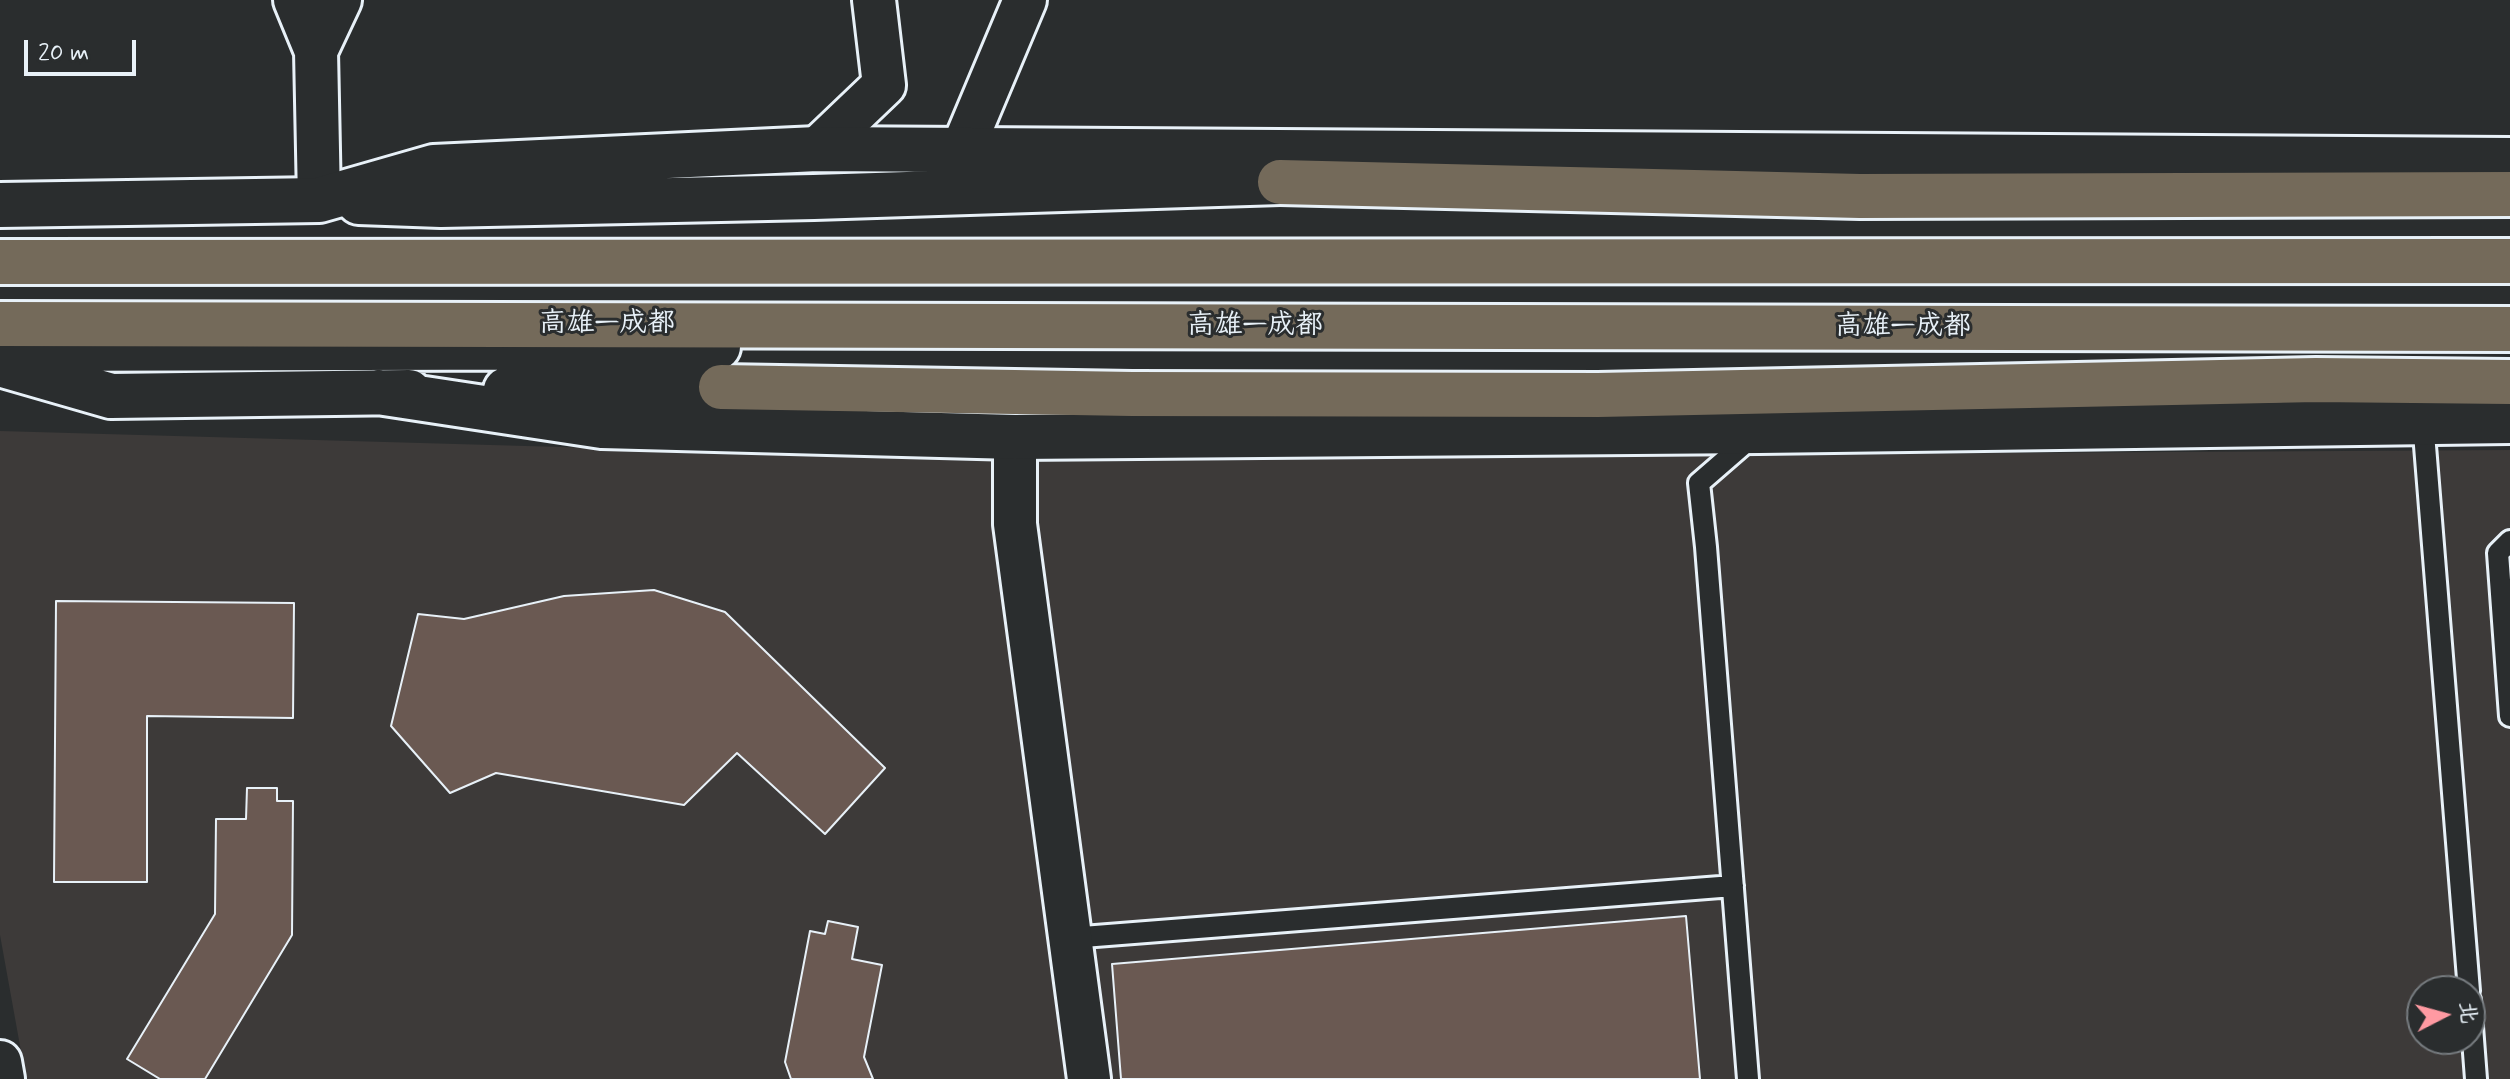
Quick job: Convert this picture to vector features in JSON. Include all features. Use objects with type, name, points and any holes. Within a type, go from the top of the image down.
[{"type":"highway","points":[[1280,182],[1860,196],[2510,194]]},
{"type":"highway","points":[[0,262],[2510,261]]},
{"type":"highway","name":"高雄—成都","points":[[0,324],[2510,329]]},
{"type":"highway","points":[[721,387],[1132,394],[1598,395],[2300,380],[2510,382]]},
{"type":"main road","points":[[319,200],[434,167],[817,149],[2510,160]]},
{"type":"main road","points":[[0,205],[319,200],[456,204],[814,197],[1280,182]]},
{"type":"main road","points":[[0,349],[2510,346]]},
{"type":"main road","points":[[0,364],[111,396],[721,387]]},
{"type":"main road","points":[[378,392],[602,426],[1015,437],[2510,421]]},
{"type":"street","points":[[295,0],[316,51],[319,200]]},
{"type":"street","points":[[316,51],[340,0]]},
{"type":"street","points":[[817,149],[884,85],[874,0]]},
{"type":"street","points":[[962,150],[1025,0]]},
{"type":"street","points":[[1015,437],[1015,524],[1089,1079]]},
{"type":"street","points":[[0,1062],[3,1079]]},
{"type":"lane","points":[[2423,421],[2468,975]]},
{"type":"lane","points":[[1748,1079],[1699,483],[1759,431]]},
{"type":"lane","points":[[2510,541],[2498,553],[2510,716]]},
{"type":"lane","points":[[1070,938],[1733,886]]},
{"type":"lane","points":[[2474,1055],[2476,1079]]},
{"type":"shaded area","points":[[0,431],[982,459],[2510,450],[2510,1079],[26,1079],[0,935]]},
{"type":"building","points":[[654,590],[725,612],[885,768],[825,834],[737,753],[684,805],[496,773],[450,793],[391,726],[418,614],[464,619],[564,596]]},
{"type":"building","points":[[56,601],[294,603],[293,718],[147,716],[147,882],[54,882]]},
{"type":"building","points":[[247,788],[277,788],[277,801],[293,801],[292,935],[205,1079],[160,1079],[127,1059],[215,914],[216,819],[246,819]]},
{"type":"building","points":[[1686,916],[1700,1079],[1121,1079],[1112,964]]},
{"type":"building","points":[[828,921],[858,927],[852,959],[882,965],[864,1057],[873,1079],[791,1079],[785,1062],[810,931],[825,934]]}]
